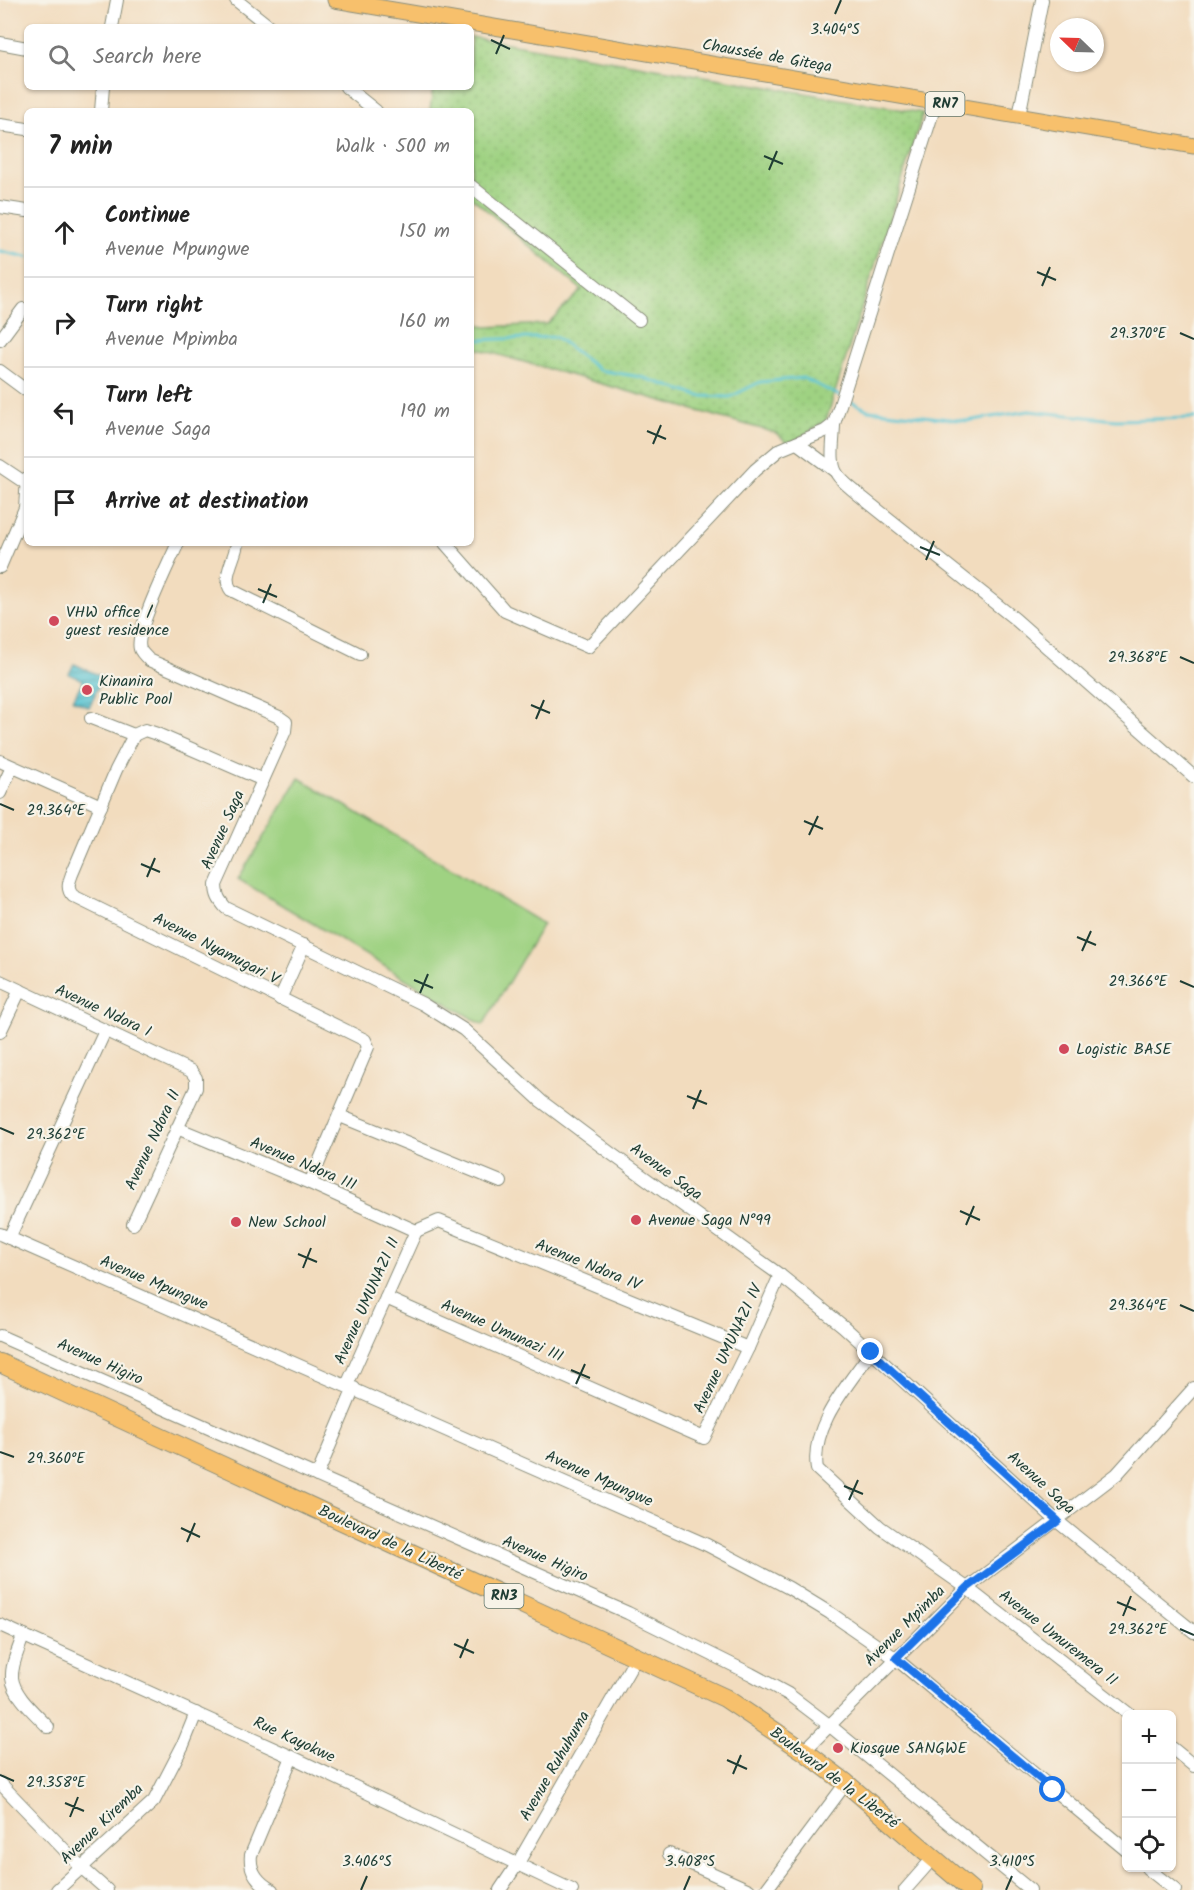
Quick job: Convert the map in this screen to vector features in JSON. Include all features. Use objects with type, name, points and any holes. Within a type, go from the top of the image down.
[{"type":"highway","name":"Boulevard de la Liberté","points":[[0,1363],[725,1698],[804,1751],[846,1783],[971,1890]]},
{"type":"main road","name":"Chaussée de Gitega","points":[[335,0],[1194,146]]},
{"type":"street","points":[[113,24],[117,0]]},
{"type":"street","points":[[236,0],[266,24]]},
{"type":"street","points":[[1019,116],[1042,0]]},
{"type":"street","points":[[0,43],[24,47]]},
{"type":"street","points":[[101,108],[103,90]]},
{"type":"street","points":[[350,90],[372,108]]},
{"type":"street","points":[[835,471],[833,462],[834,424],[936,102]]},
{"type":"street","points":[[0,125],[24,129]]},
{"type":"street","points":[[474,188],[639,320]]},
{"type":"street","points":[[0,207],[24,211]]},
{"type":"street","points":[[0,340],[23,309]]},
{"type":"street","points":[[0,371],[24,389]]},
{"type":"street","points":[[448,546],[505,611],[588,647],[755,470],[779,450],[825,431],[834,424]]},
{"type":"street","points":[[797,443],[835,471],[859,495],[1015,619],[1194,777]]},
{"type":"street","points":[[0,466],[24,480]]},
{"type":"street","points":[[0,567],[24,510]]},
{"type":"street","points":[[91,718],[134,735],[145,730],[157,734],[264,776],[285,730],[286,722],[149,660],[140,650],[139,639],[145,620],[177,546]]},
{"type":"street","points":[[236,546],[228,576],[228,586],[231,590],[360,654]]},
{"type":"street","name":"Avenue Nyamugari V","points":[[134,735],[72,874],[68,884],[70,892],[73,896],[364,1041],[368,1047],[310,1183]]},
{"type":"street","points":[[0,761],[101,806]]},
{"type":"street","points":[[0,793],[12,767]]},
{"type":"street","name":"Avenue Saga","points":[[264,776],[216,885],[219,901],[226,908],[423,1004],[464,1030],[542,1101],[780,1275],[843,1326],[1058,1521],[1194,1632]]},
{"type":"street","points":[[280,999],[304,945]]},
{"type":"street","name":"Avenue Ndora I","points":[[0,981],[191,1071]]},
{"type":"street","points":[[0,1032],[20,990]]},
{"type":"street","points":[[4,1236],[105,1031]]},
{"type":"street","name":"Avenue Ndora II","points":[[133,1224],[195,1088],[196,1078],[191,1071]]},
{"type":"street","points":[[340,1116],[501,1182]]},
{"type":"street","name":"Avenue Ndora III","points":[[177,1128],[310,1183],[416,1231]]},
{"type":"street","name":"Avenue Ndora IV","points":[[416,1231],[439,1221],[748,1348]]},
{"type":"street","name":"Avenue UMUNAZI II","points":[[317,1476],[350,1387],[416,1231]]},
{"type":"street","name":"Avenue Mpungwe","points":[[4,1236],[707,1545],[789,1588],[896,1658],[1122,1847]]},
{"type":"street","name":"Avenue UMUNAZI IV","points":[[704,1438],[748,1348],[780,1275]]},
{"type":"street","name":"Avenue Umunazi III","points":[[386,1298],[704,1438]]},
{"type":"street","name":"Avenue Higiro","points":[[0,1336],[617,1608],[694,1644],[788,1694],[1030,1890]]},
{"type":"street","name":"Avenue Umuremera II","points":[[871,1352],[829,1412],[815,1459],[817,1469],[880,1527],[967,1588],[1124,1710]]},
{"type":"street","name":"Avenue Mpimba","points":[[804,1751],[967,1588],[1117,1474],[1194,1388]]},
{"type":"street","name":"Rue Kayokwe","points":[[0,1625],[292,1757],[572,1890]]},
{"type":"street","points":[[23,1636],[12,1670],[12,1679],[25,1702],[48,1727]]},
{"type":"street","name":"Avenue Ruhuhuma","points":[[501,1890],[636,1658]]},
{"type":"street","name":"Avenue Kiremba","points":[[57,1890],[154,1801],[183,1745],[196,1713]]},
{"type":"street","points":[[1176,1751],[1194,1766]]},
{"type":"street","points":[[272,1890],[263,1885],[253,1872],[250,1863],[251,1855],[292,1757]]},
{"type":"street","points":[[0,1783],[82,1868],[107,1890]]},
{"type":"street","points":[[766,1890],[846,1783]]},
{"type":"street","points":[[669,1854],[749,1890]]},
{"type":"street","points":[[904,1890],[934,1857]]},
{"type":"street","points":[[1152,1872],[1175,1890]]},
{"type":"green space","points":[[474,38],[923,113],[826,421],[789,444],[776,433],[474,348],[474,322],[486,327],[547,324],[582,290],[474,200],[474,108],[430,108],[433,90],[474,90]]},
{"type":"green space","points":[[299,778],[543,924],[483,1025],[238,879]]},
{"type":"water","name":"Kinanira Public Pool","points":[[74,664],[103,677],[89,707],[73,700],[83,680],[69,674]]},
{"type":"waterway","points":[[0,251],[24,256]]},
{"type":"waterway","points":[[474,339],[556,337],[599,370],[641,377],[699,396],[730,397],[760,382],[803,378],[840,396]]},
{"type":"waterway","points":[[846,399],[868,410],[967,421],[1029,411],[1116,420],[1194,418]]},
{"type":"place","name":"VHW office / guest residence","points":[[54,621]]},
{"type":"place","name":"Kinanira Public Pool","points":[[87,690]]},
{"type":"place","name":"Logistic BASE","points":[[1064,1049]]},
{"type":"place","name":"Avenue Saga N°99","points":[[636,1220]]},
{"type":"place","name":"New School","points":[[236,1222]]},
{"type":"place","name":"Kiosque SANGWE","points":[[838,1748]]},
{"type":"route","points":[[871,1352],[1058,1521],[967,1588],[896,1658],[1053,1790]]}]
